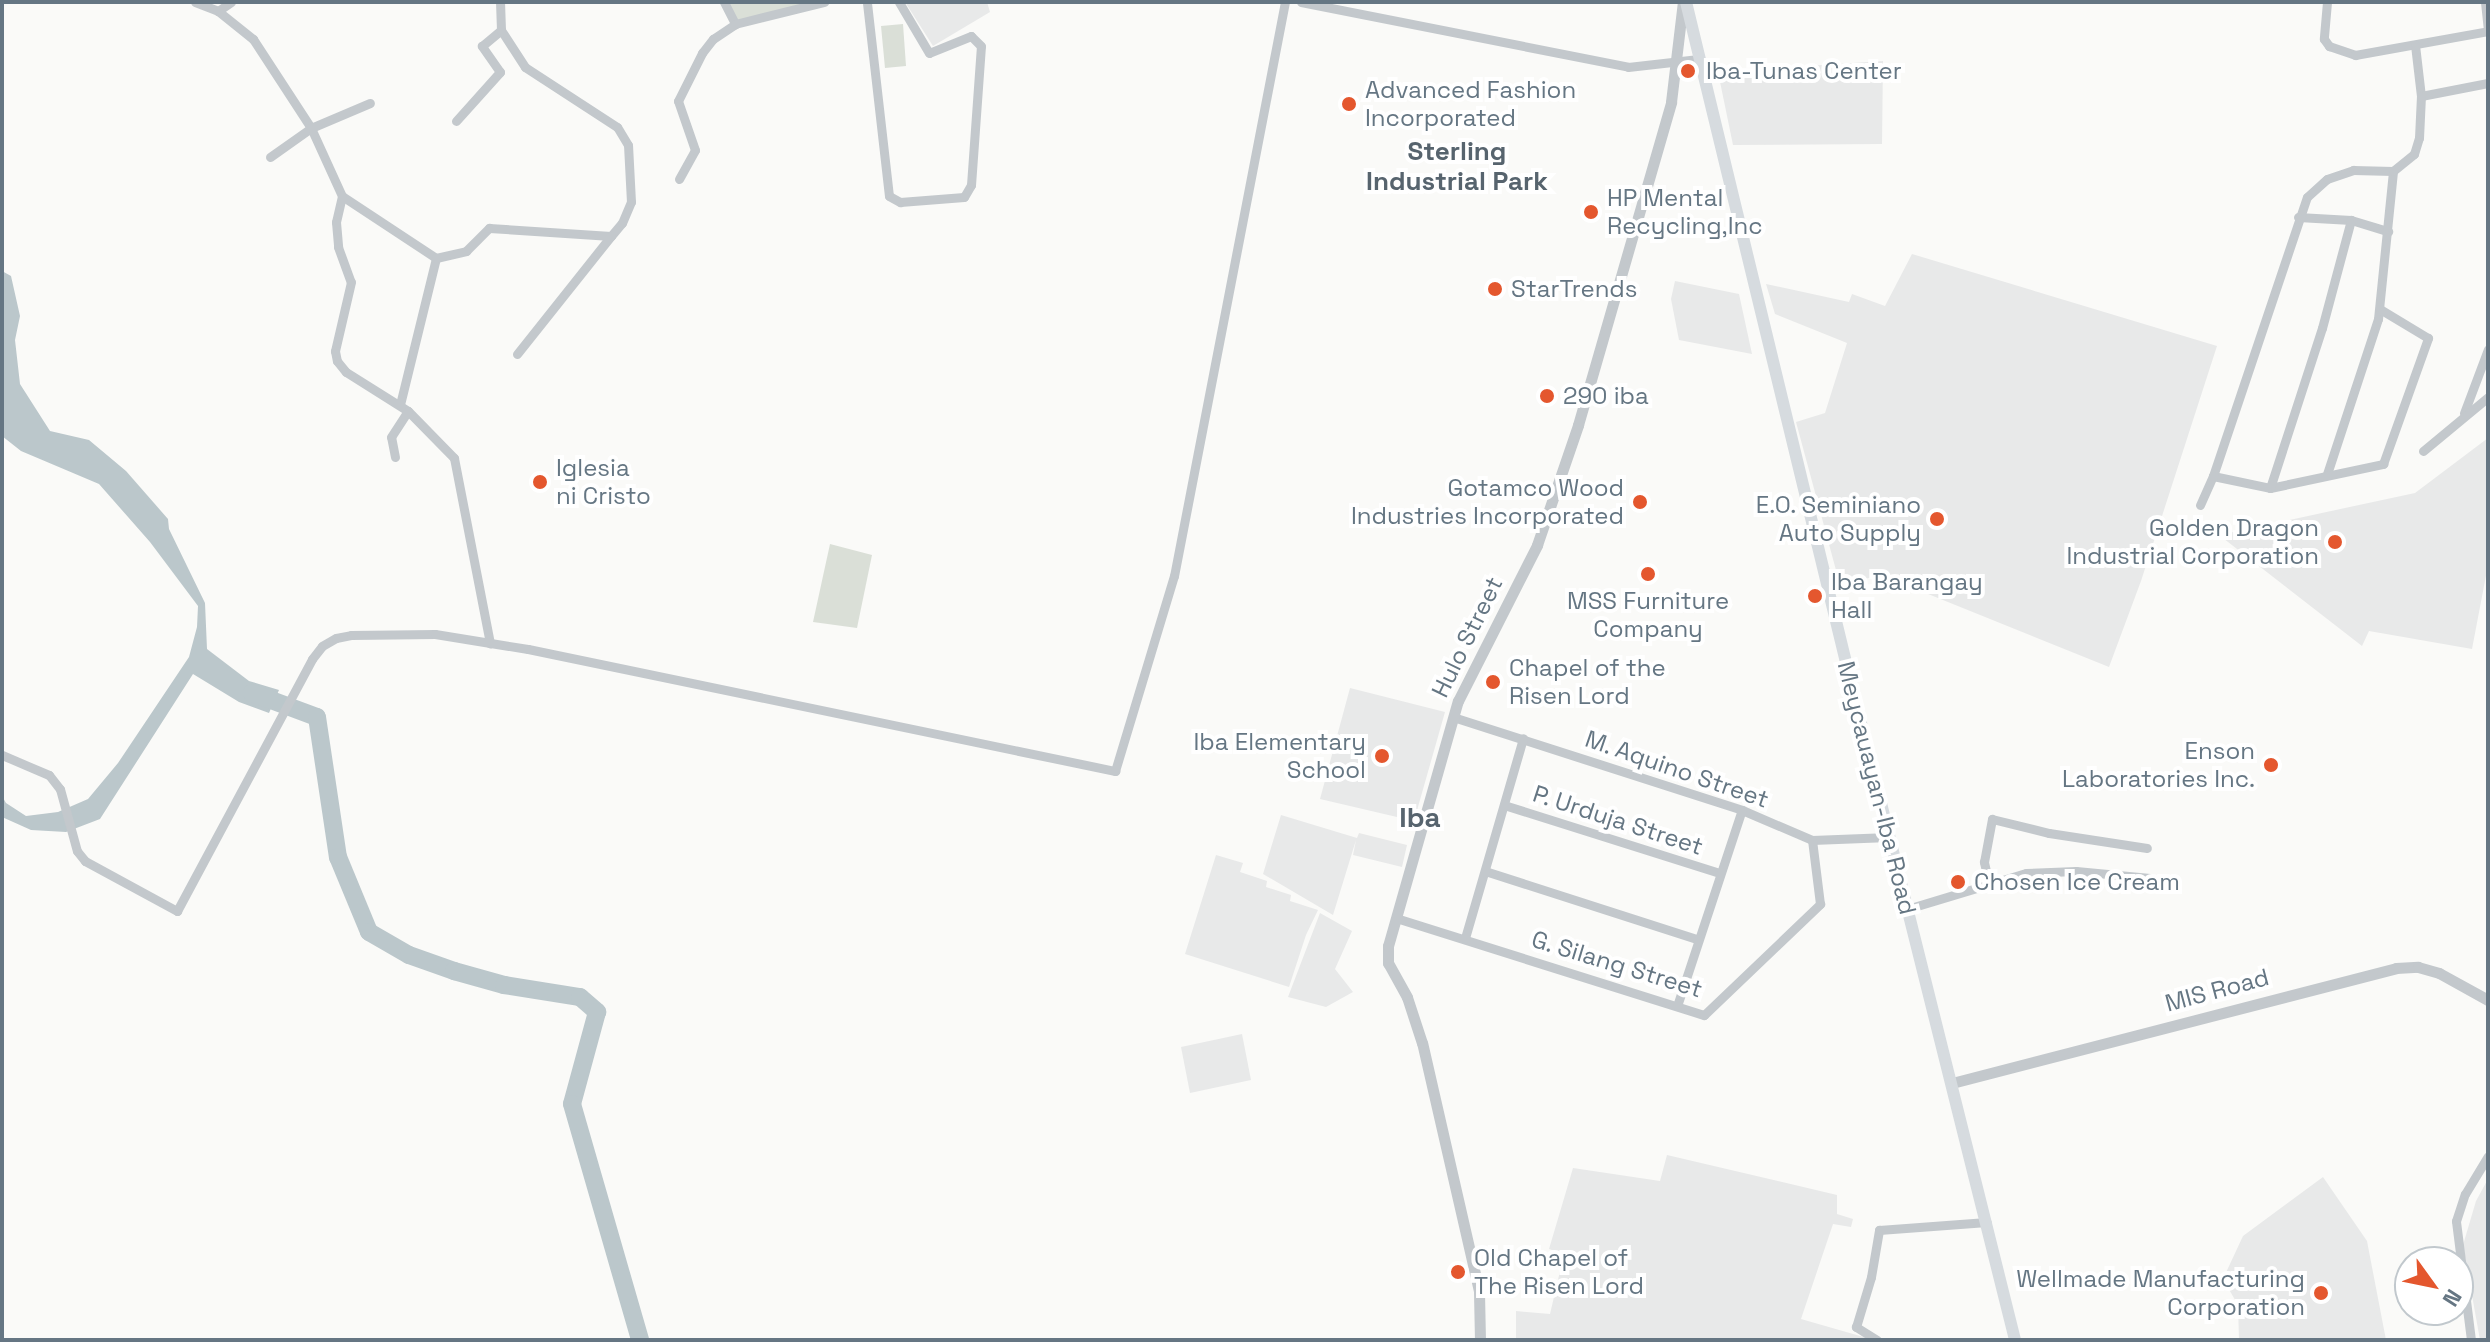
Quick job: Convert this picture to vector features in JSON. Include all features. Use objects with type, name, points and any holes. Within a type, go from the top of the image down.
[{"type":"main road","name":"Meycauayan-Iba Road","points":[[1684,2],[2015,1340]]},
{"type":"street","points":[[195,2],[218,11],[253,39],[311,128],[342,196],[436,258],[466,251],[489,228],[611,236]]},
{"type":"street","points":[[218,11],[231,2]]},
{"type":"street","points":[[500,2],[501,30],[525,67],[617,127],[628,145],[631,202],[622,223],[517,354]]},
{"type":"street","points":[[724,2],[735,24]]},
{"type":"street","points":[[679,179],[695,150],[678,101],[702,53],[713,39],[735,24],[824,2]]},
{"type":"street","points":[[859,2],[867,2],[889,196],[900,202],[964,197],[971,185],[981,46],[971,36],[929,53],[899,2]]},
{"type":"street","points":[[2,755],[49,775],[65,798],[74,836],[85,861],[177,911],[293,695],[322,646],[336,638],[435,634],[1115,771],[1174,576],[1285,2]]},
{"type":"street","points":[[1301,2],[1628,67],[1677,64],[1699,59]]},
{"type":"street","name":"Hulo Street","points":[[1480,1340],[1479,1291],[1422,1043],[1407,997],[1388,963],[1388,946],[1453,717],[1468,677],[1537,545],[1550,512],[1664,126],[1677,64],[1684,2]]},
{"type":"street","points":[[2327,2],[2324,39],[2329,46],[2355,55],[2488,30],[2485,2]]},
{"type":"street","points":[[456,121],[500,72],[482,46],[501,30]]},
{"type":"street","points":[[2200,505],[2213,476],[2307,197],[2327,179],[2353,170],[2393,171],[2414,154],[2419,138],[2421,96],[2415,45]]},
{"type":"street","points":[[2421,96],[2488,83]]},
{"type":"street","points":[[270,157],[311,128],[370,103]]},
{"type":"street","points":[[2327,474],[2380,309],[2393,171]]},
{"type":"street","points":[[342,196],[336,222],[338,247],[351,282],[335,351],[337,361],[346,372],[404,408],[456,462],[490,644]]},
{"type":"street","points":[[2298,217],[2351,220],[2388,231]]},
{"type":"street","points":[[2270,488],[2322,328],[2351,220]]},
{"type":"street","points":[[395,457],[391,437],[404,408],[436,258]]},
{"type":"street","points":[[2213,476],[2270,488],[2383,464],[2428,345],[2423,333],[2380,309]]},
{"type":"street","points":[[2464,413],[2488,349]]},
{"type":"street","points":[[2423,451],[2464,413],[2488,397]]},
{"type":"street","name":"M. Aquino Street","points":[[1453,717],[1742,810],[1812,840],[1889,837]]},
{"type":"street","points":[[1465,938],[1523,738]]},
{"type":"street","name":"P. Urduja Street","points":[[1504,805],[1720,873]]},
{"type":"street","points":[[1677,1006],[1742,810]]},
{"type":"street","points":[[1989,884],[1984,862],[1992,819],[2049,833],[2147,848]]},
{"type":"street","name":"G. Silang Street","points":[[1396,918],[1704,1015],[1820,904],[1812,840]]},
{"type":"street","points":[[1485,871],[1697,939]]},
{"type":"street","points":[[1907,909],[2026,873],[2076,871],[2150,878]]},
{"type":"street","name":"MIS Road","points":[[1952,1083],[2396,968],[2418,967],[2439,973],[2488,1000]]},
{"type":"street","points":[[2471,1340],[2456,1221],[2465,1194],[2488,1156]]},
{"type":"street","points":[[1877,1340],[1856,1327],[1871,1277],[1879,1230],[1987,1222]]},
{"type":"shaded area","points":[[724,2],[824,2],[735,24]]},
{"type":"shaded area","points":[[905,2],[987,2],[990,12],[933,46]]},
{"type":"shaded area","points":[[903,24],[906,66],[885,68],[881,26]]},
{"type":"shaded area","points":[[1883,61],[1882,144],[1733,145],[1718,72]]},
{"type":"shaded area","points":[[1912,254],[2217,346],[2141,581],[2109,667],[1881,575],[1840,585],[1796,422],[1825,413],[1847,343],[1775,314],[1766,284],[1849,302],[1852,294],[1885,306]]},
{"type":"shaded area","points":[[2,271],[11,276],[20,316],[15,340],[20,384],[50,431],[89,440],[126,471],[168,519],[169,529],[205,603],[207,649],[249,681],[279,690],[269,713],[239,702],[193,674],[100,819],[66,832],[31,830],[2,817],[2,796],[6,803],[26,816],[58,812],[88,799],[118,763],[189,657],[197,627],[198,606],[150,542],[99,484],[21,451],[2,436]]},
{"type":"shaded area","points":[[1675,281],[1739,294],[1752,354],[1679,340],[1671,299]]},
{"type":"shaded area","name":"Golden Dragon Industrial Corporation","points":[[2488,438],[2488,565],[2472,649],[2369,631],[2362,646],[2219,535],[2415,493]]},
{"type":"shaded area","points":[[830,544],[872,555],[857,628],[813,622]]},
{"type":"shaded area","name":"Iba Elementary School","points":[[1350,688],[1445,712],[1414,821],[1320,799]]},
{"type":"shaded area","points":[[1281,815],[1357,838],[1359,833],[1407,845],[1402,867],[1353,855],[1356,840],[1333,915],[1263,874]]},
{"type":"shaded area","points":[[1216,855],[1243,863],[1240,872],[1267,881],[1266,887],[1291,895],[1290,901],[1318,910],[1306,935],[1289,987],[1185,954]]},
{"type":"shaded area","points":[[1320,913],[1352,931],[1335,969],[1353,992],[1326,1007],[1288,997]]},
{"type":"shaded area","points":[[1242,1034],[1251,1080],[1190,1093],[1181,1047]]},
{"type":"shaded area","points":[[1667,1155],[1837,1195],[1837,1214],[1853,1219],[1851,1227],[1833,1224],[1801,1319],[1874,1340],[1516,1340],[1516,1311],[1550,1314],[1564,1254],[1549,1249],[1573,1168],[1660,1181]]},
{"type":"shaded area","name":"Wellmade Manufacturing Corporation","points":[[2323,1177],[2367,1241],[2386,1340],[2239,1340],[2238,1305],[2223,1279],[2243,1236]]},
{"type":"shaded area","points":[[2488,1179],[2488,1340],[2480,1340],[2474,1306],[2474,1246],[2463,1245],[2476,1201]]},
{"type":"waterway","points":[[252,693],[317,717],[338,857],[369,932],[409,955],[454,971],[504,985],[580,997],[597,1012],[572,1104],[640,1340]]},
{"type":"place","name":"Iba-Tunas Center","points":[[1688,71]]},
{"type":"place","name":"Advanced Fashion Incorporated","points":[[1349,104]]},
{"type":"place","name":"HP Mental Recycling,Inc","points":[[1591,212]]},
{"type":"place","name":"StarTrends","points":[[1495,289]]},
{"type":"place","name":"290 iba","points":[[1547,396]]},
{"type":"place","name":"Iglesia ni Cristo","points":[[540,482]]},
{"type":"place","name":"Gotamco Wood Industries Incorporated","points":[[1640,502]]},
{"type":"place","name":"E.O. Seminiano Auto Supply","points":[[1937,519]]},
{"type":"place","name":"Golden Dragon Industrial Corporation","points":[[2335,542]]},
{"type":"place","name":"MSS Furniture Company","points":[[1648,574]]},
{"type":"place","name":"Iba Barangay Hall","points":[[1815,596]]},
{"type":"place","name":"Chapel of the Risen Lord","points":[[1493,682]]},
{"type":"place","name":"Iba Elementary School","points":[[1382,756]]},
{"type":"place","name":"Enson Laboratories Inc.","points":[[2271,765]]},
{"type":"place","name":"Chosen Ice Cream","points":[[1958,882]]},
{"type":"place","name":"Old Chapel of The Risen Lord","points":[[1458,1272]]},
{"type":"place","name":"Wellmade Manufacturing Corporation","points":[[2321,1293]]},
{"type":"district","name":"Sterling Industrial Park","points":[[1457,167]]},
{"type":"district","name":"Iba","points":[[1420,817]]}]
